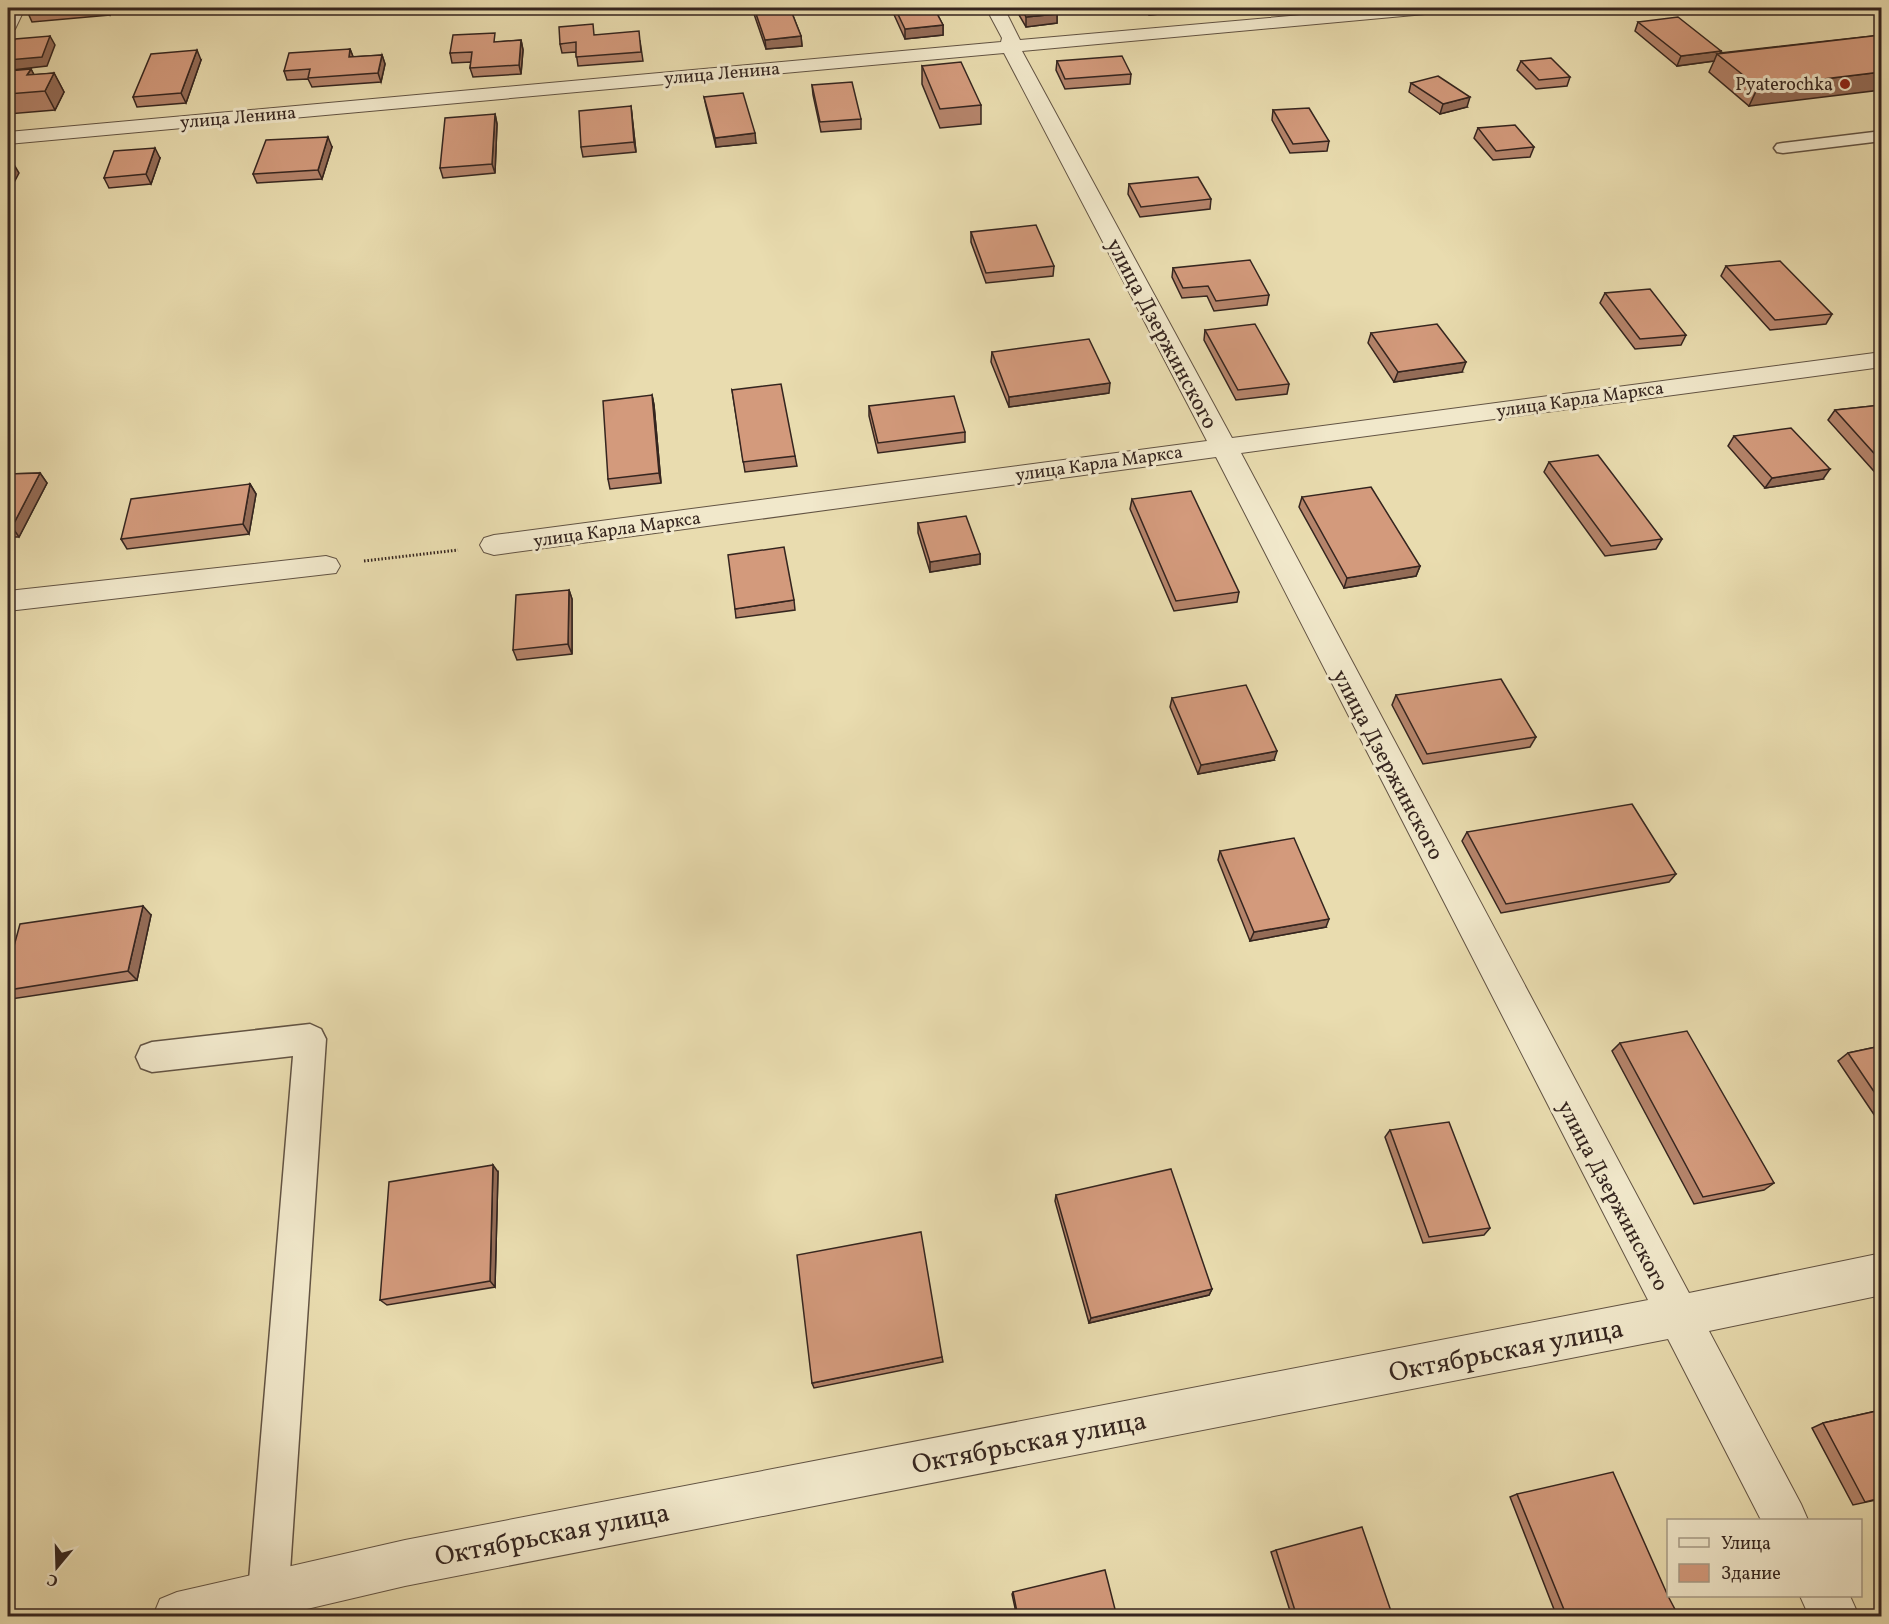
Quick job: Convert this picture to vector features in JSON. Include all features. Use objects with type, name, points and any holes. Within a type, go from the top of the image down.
[{"type":"street","points":[[8,25],[16,8]]},
{"type":"street","name":"улица Дзержинского","points":[[995,8],[1011,38],[1010,47],[1223,447],[1784,1519]]},
{"type":"street","name":"улица Ленина","points":[[8,138],[1436,8]]},
{"type":"street","name":"улица Карла Маркса","points":[[494,545],[1881,360]]},
{"type":"street","points":[[8,601],[326,566]]},
{"type":"street","name":"Октябрьская улица","points":[[177,1617],[267,1606],[405,1563],[1677,1316],[1881,1274]]},
{"type":"street","points":[[1825,1597],[1835,1617]]},
{"type":"lane","points":[[1783,147],[1881,136]]},
{"type":"lane","points":[[152,1057],[310,1039],[267,1606]]},
{"type":"path","points":[[326,566],[494,545]]},
{"type":"building","points":[[30,8],[88,8],[28,13]]},
{"type":"building","points":[[754,8],[790,8],[801,36],[765,40]]},
{"type":"building","points":[[895,8],[934,8],[943,25],[905,29]]},
{"type":"building","points":[[1021,8],[1053,8],[1057,14],[1026,17]]},
{"type":"building","points":[[1678,17],[1721,51],[1681,56],[1638,22]]},
{"type":"building","points":[[593,24],[594,35],[639,31],[641,52],[576,57],[576,42],[560,44],[559,27]]},
{"type":"building","points":[[495,33],[494,42],[521,40],[519,65],[470,68],[472,52],[450,53],[453,35]]},
{"type":"building","points":[[1881,35],[1881,72],[1758,87],[1717,54]]},
{"type":"building","points":[[50,36],[42,57],[8,60],[15,39]]},
{"type":"building","points":[[350,49],[349,57],[382,55],[378,73],[308,78],[310,69],[284,71],[289,53]]},
{"type":"building","points":[[197,50],[181,93],[133,97],[151,54]]},
{"type":"building","points":[[1122,56],[1131,74],[1065,79],[1057,61]]},
{"type":"building","points":[[1551,58],[1570,77],[1539,80],[1521,61]]},
{"type":"building","points":[[961,62],[981,105],[940,109],[922,66]]},
{"type":"building","points":[[31,69],[27,75],[54,73],[45,91],[8,94],[8,71]]},
{"type":"building","points":[[1438,76],[1470,97],[1443,104],[1411,83]]},
{"type":"building","points":[[852,82],[861,119],[820,122],[812,85]]},
{"type":"building","points":[[743,93],[755,133],[715,138],[704,97]]},
{"type":"building","points":[[631,106],[634,142],[581,147],[579,111]]},
{"type":"building","points":[[1309,108],[1329,141],[1293,144],[1273,110]]},
{"type":"building","points":[[495,114],[492,164],[440,168],[445,118]]},
{"type":"building","points":[[1515,125],[1534,147],[1496,151],[1478,128]]},
{"type":"building","points":[[328,137],[318,170],[253,174],[266,140]]},
{"type":"building","points":[[155,148],[146,174],[104,178],[114,151]]},
{"type":"building","points":[[1198,177],[1211,199],[1141,207],[1129,184]]},
{"type":"building","points":[[1036,225],[1054,266],[986,273],[971,232]]},
{"type":"building","points":[[1250,260],[1269,295],[1216,301],[1208,286],[1183,288],[1173,268]]},
{"type":"building","points":[[1780,261],[1832,314],[1775,320],[1726,266]]},
{"type":"building","points":[[1650,289],[1686,335],[1640,339],[1605,293]]},
{"type":"building","points":[[1255,324],[1289,384],[1238,390],[1205,330]]},
{"type":"building","points":[[1437,324],[1466,362],[1398,372],[1371,333]]},
{"type":"building","points":[[1089,339],[1110,383],[1009,397],[992,352]]},
{"type":"building","points":[[781,384],[795,456],[743,462],[732,390]]},
{"type":"building","points":[[652,395],[659,473],[608,479],[603,401]]},
{"type":"building","points":[[954,396],[965,432],[878,443],[869,406]]},
{"type":"building","points":[[1881,405],[1881,461],[1835,410]]},
{"type":"building","points":[[1791,428],[1830,469],[1772,478],[1734,436]]},
{"type":"building","points":[[1598,455],[1662,539],[1611,546],[1549,462]]},
{"type":"building","points":[[40,473],[12,527],[8,527],[8,474]]},
{"type":"building","points":[[250,484],[243,524],[121,539],[131,499]]},
{"type":"building","points":[[1371,487],[1420,566],[1347,578],[1302,497]]},
{"type":"building","points":[[1191,491],[1239,592],[1176,601],[1132,499]]},
{"type":"building","points":[[966,516],[980,554],[930,562],[918,523]]},
{"type":"building","points":[[784,547],[794,600],[735,609],[728,555]]},
{"type":"building","points":[[569,590],[568,644],[513,650],[516,595]]},
{"type":"building","points":[[1501,679],[1536,737],[1427,754],[1396,695]]},
{"type":"building","points":[[1246,685],[1277,751],[1201,765],[1172,698]]},
{"type":"building","points":[[1632,804],[1676,874],[1506,904],[1467,832]]},
{"type":"building","points":[[1294,838],[1329,919],[1254,932],[1220,851]]},
{"type":"building","points":[[143,906],[128,971],[8,990],[8,968],[20,924]]},
{"type":"building","points":[[1687,1031],[1774,1183],[1703,1197],[1620,1043]]},
{"type":"building","points":[[1881,1046],[1881,1102],[1848,1053]]},
{"type":"building","points":[[1449,1122],[1490,1228],[1429,1237],[1390,1130]]},
{"type":"building","points":[[493,1165],[490,1281],[380,1300],[389,1182]]},
{"type":"building","points":[[1171,1169],[1212,1289],[1091,1318],[1056,1195]]},
{"type":"building","points":[[921,1232],[942,1357],[812,1383],[797,1255]]},
{"type":"building","points":[[1881,1410],[1881,1498],[1865,1502],[1823,1423]]},
{"type":"building","points":[[1613,1472],[1667,1597],[1679,1617],[1567,1617],[1517,1494]]},
{"type":"building","points":[[1362,1527],[1393,1617],[1297,1617],[1276,1550]]},
{"type":"building","points":[[1105,1570],[1117,1617],[1018,1617],[1013,1592]]},
{"type":"place","name":"Pyaterochka","points":[[1845,84]]}]
